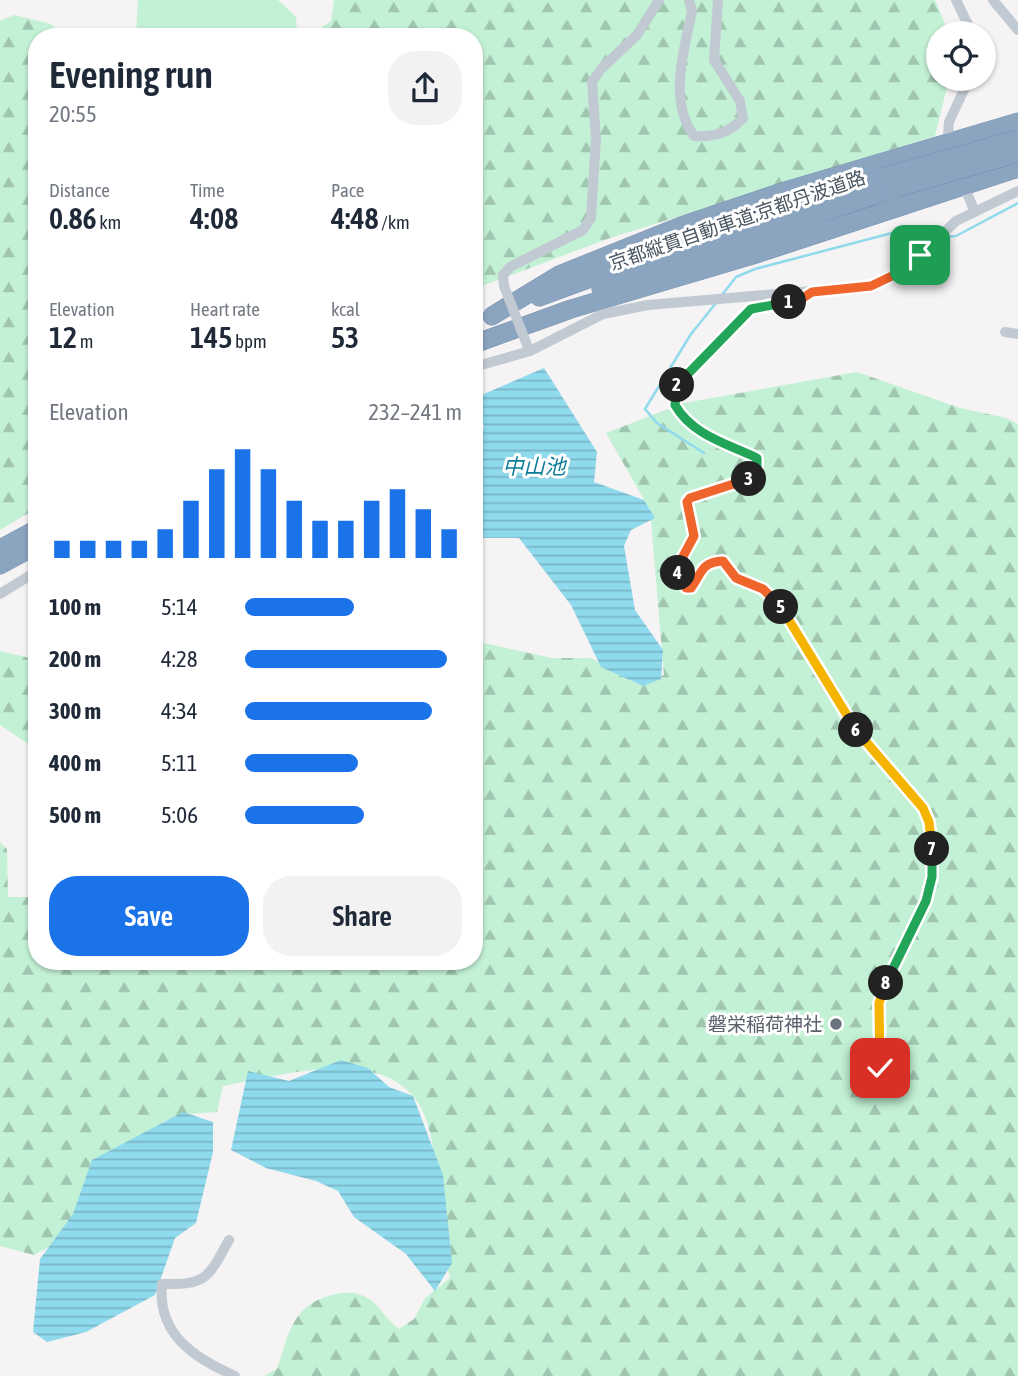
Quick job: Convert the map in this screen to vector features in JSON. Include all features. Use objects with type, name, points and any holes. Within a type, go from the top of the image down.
[{"type":"highway","points":[[492,316],[559,275],[681,226],[798,187],[1018,122]]},
{"type":"highway","name":"京都縦貫自動車道;京都丹波道路","points":[[483,337],[705,251],[886,184],[1018,139]]},
{"type":"highway","name":"京都縦貫自動車道;京都丹波道路","points":[[483,320],[625,264],[886,184],[1018,153]]},
{"type":"highway","points":[[483,338],[752,255],[1018,168]]},
{"type":"highway","points":[[0,549],[28,534]]},
{"type":"highway","points":[[0,565],[28,550]]},
{"type":"street","points":[[528,348],[504,286],[503,275],[510,267],[583,230],[591,219],[596,139],[593,82],[601,69],[637,35],[659,0]]},
{"type":"street","points":[[689,0],[692,11],[680,96],[686,124],[694,136],[713,136],[733,129],[743,118],[740,101],[713,60],[718,0]]},
{"type":"street","points":[[956,0],[966,21]]},
{"type":"street","points":[[993,0],[1018,30]]},
{"type":"street","points":[[948,135],[948,122],[963,91]]},
{"type":"street","points":[[483,365],[528,348],[603,314],[648,305],[871,286],[894,275],[956,220],[1018,191]]},
{"type":"street","points":[[967,194],[974,210]]},
{"type":"street","points":[[812,292],[800,300],[751,309],[675,387],[675,405],[697,428],[715,440],[757,458],[759,464],[750,478],[690,498],[687,502],[694,536],[678,569],[682,583],[691,588],[704,566],[723,561],[736,578],[771,596],[784,611],[825,684],[856,731],[923,808],[929,822],[932,840],[930,890],[909,931],[879,1003],[880,1068]]},
{"type":"street","points":[[1004,331],[1018,334]]},
{"type":"street","points":[[0,594],[28,577]]},
{"type":"street","points":[[229,1240],[210,1274],[191,1284],[162,1284],[160,1302],[167,1321],[192,1355],[235,1376]]},
{"type":"green space","points":[[138,0],[278,0],[296,17],[297,28],[136,28]]},
{"type":"green space","points":[[334,0],[935,0],[944,21],[926,21],[926,91],[946,91],[935,136],[610,238],[483,286],[483,28],[321,28],[331,21]]},
{"type":"green space","points":[[14,15],[51,24],[55,28],[28,28],[28,513],[0,530],[0,21]]},
{"type":"green space","points":[[857,372],[960,408],[1006,418],[1018,424],[1018,1376],[264,1376],[277,1369],[289,1333],[300,1314],[319,1300],[342,1293],[360,1295],[373,1301],[399,1329],[414,1319],[425,1298],[450,1278],[438,1231],[432,1141],[416,1100],[396,1082],[371,1072],[342,1068],[311,1070],[223,1086],[217,1112],[191,1114],[164,1121],[146,1137],[118,1146],[54,1244],[34,1255],[0,1246],[0,842],[7,849],[8,897],[28,897],[28,970],[483,970],[483,643],[552,658],[591,658],[637,684],[664,675],[650,510],[606,433],[684,403]]},
{"type":"green space","points":[[0,651],[28,658],[28,744],[0,725]]},
{"type":"water","name":"中山池","points":[[544,368],[597,452],[594,482],[644,500],[655,518],[631,530],[624,546],[635,610],[663,650],[661,679],[643,686],[601,667],[571,605],[519,538],[483,538],[483,394]]},
{"type":"water","points":[[341,1060],[368,1068],[389,1087],[413,1096],[443,1175],[452,1263],[435,1291],[406,1254],[354,1217],[338,1191],[316,1181],[266,1168],[231,1150],[248,1071],[289,1081]]},
{"type":"water","points":[[183,1112],[213,1122],[213,1152],[196,1223],[175,1238],[155,1295],[86,1332],[47,1342],[33,1332],[40,1259],[73,1214],[92,1160]]},
{"type":"waterway","points":[[943,237],[956,236],[1018,203]]},
{"type":"waterway","points":[[722,295],[736,277],[755,269],[911,228],[937,235]]},
{"type":"waterway","points":[[704,453],[657,423],[645,409],[691,334],[716,303]]},
{"type":"place","name":"磐栄稲荷神社","points":[[836,1024]]},
{"type":"route","points":[[880,1068],[879,1003],[909,931],[930,890],[932,840],[929,822],[923,808],[856,731],[825,684],[784,611],[771,596],[763,589],[736,578],[723,561],[704,566],[698,572],[691,588],[686,588],[682,583],[678,569],[694,536],[687,502],[690,498],[750,478],[759,464],[757,458],[715,440],[697,428],[678,410],[674,395],[675,387],[681,379],[751,309],[800,300],[812,292],[871,286],[894,275],[920,255]]}]
